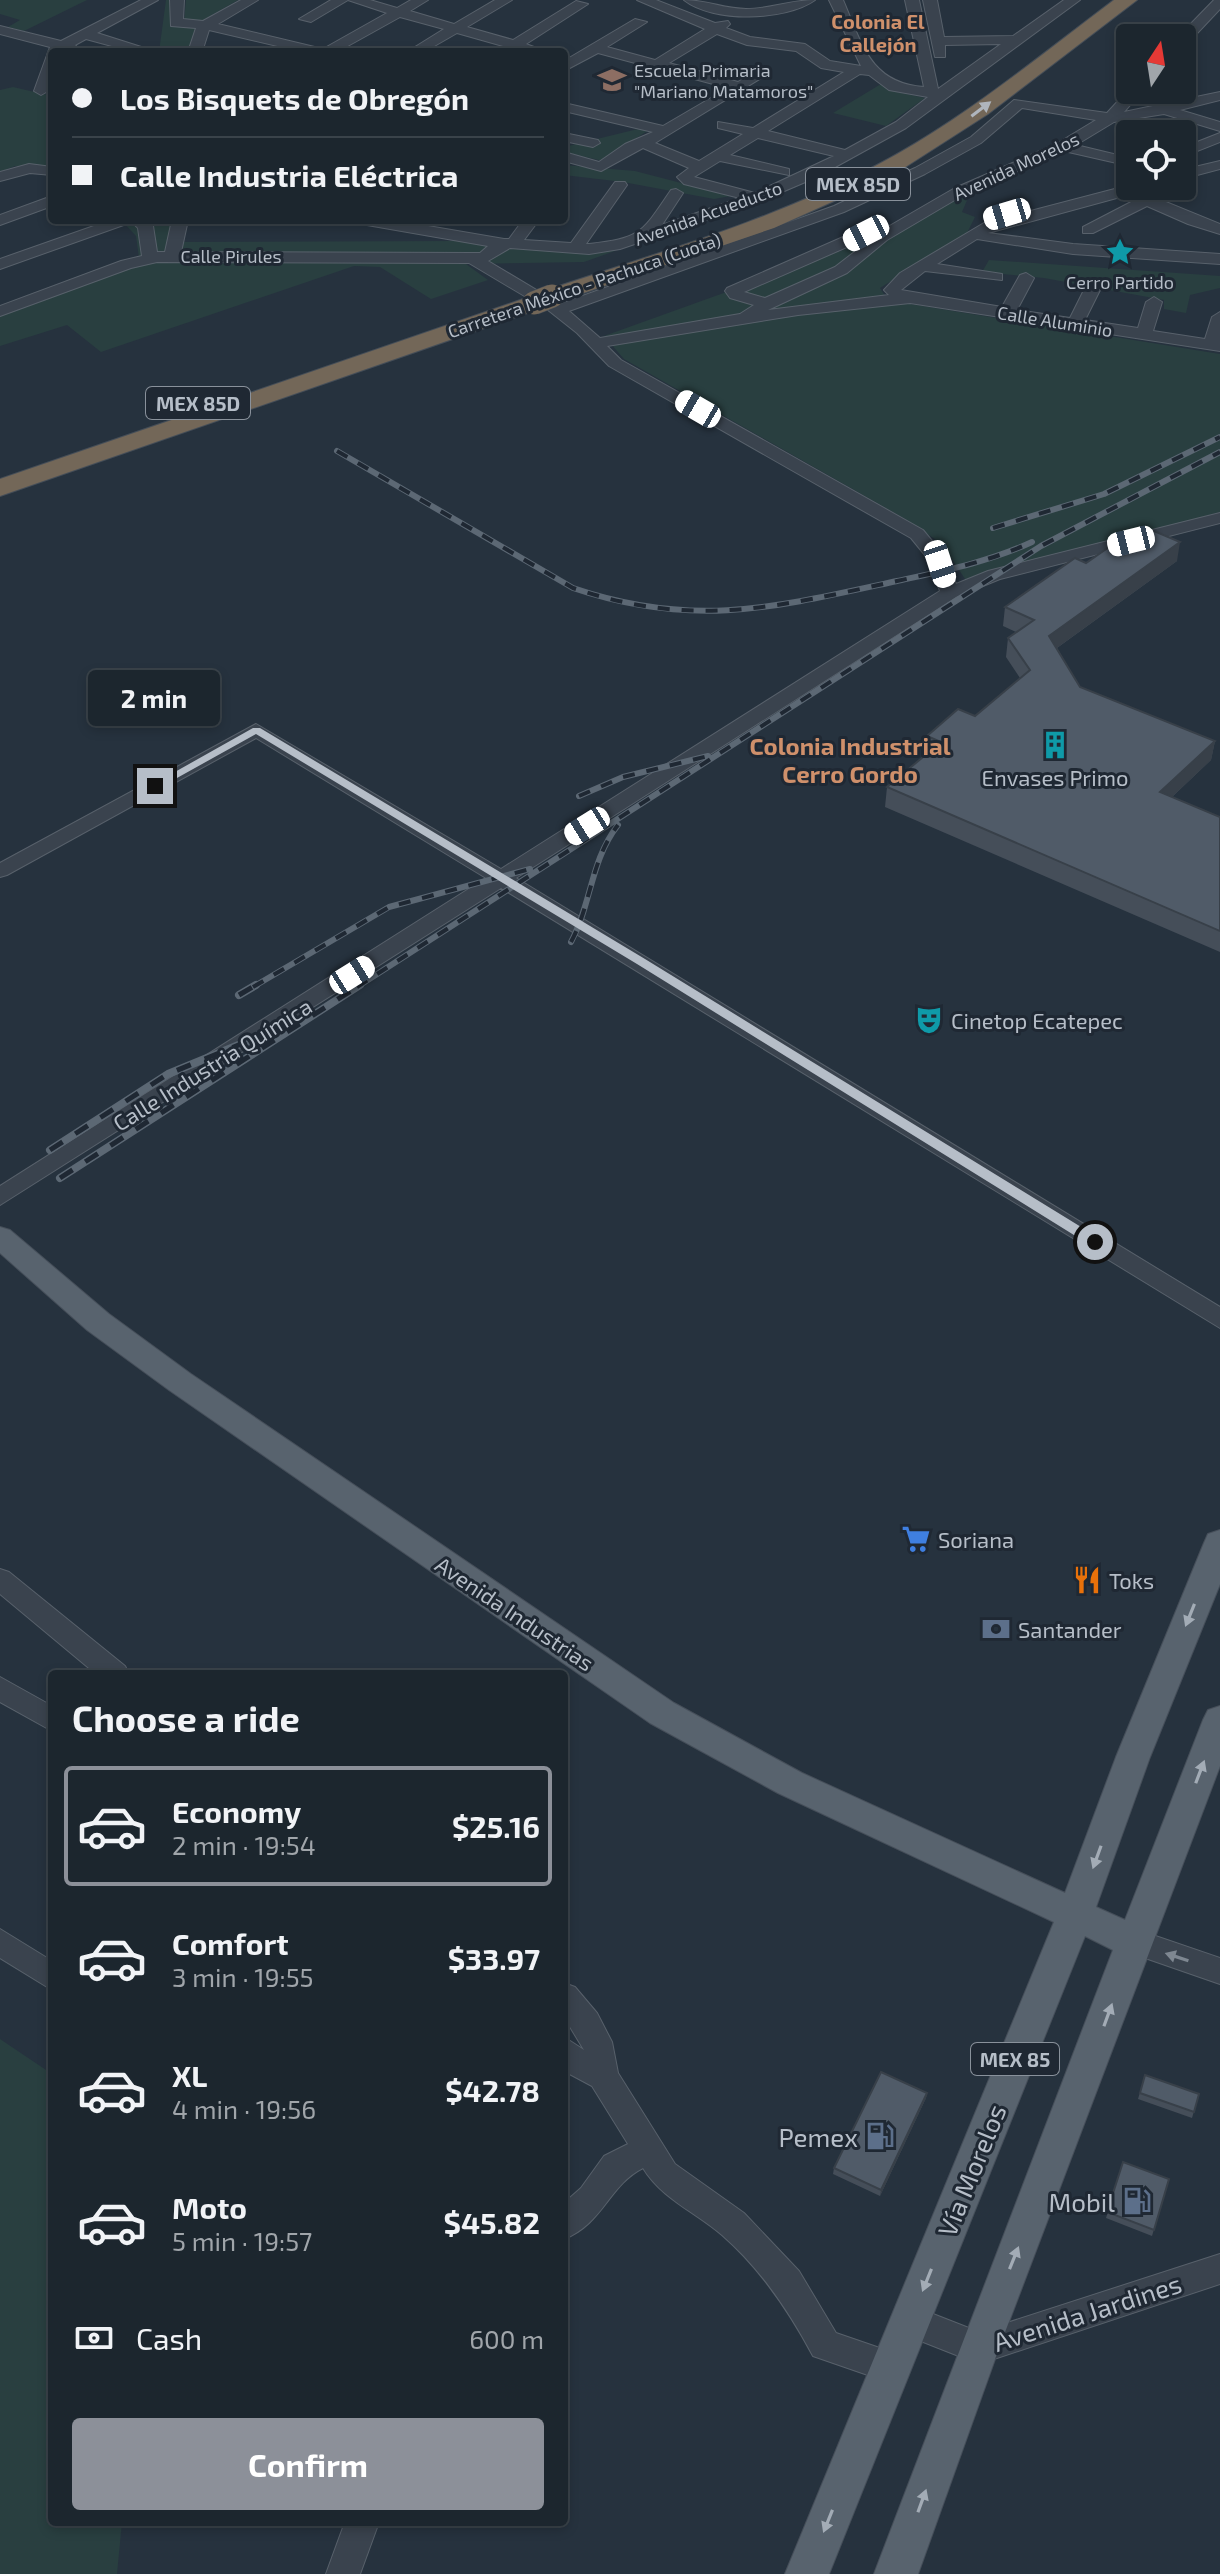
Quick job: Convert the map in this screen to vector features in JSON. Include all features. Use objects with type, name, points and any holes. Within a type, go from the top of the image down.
[{"type":"highway","name":"Carretera México - Pachuca (Cuota)","points":[[0,488],[540,298],[854,169],[930,124],[1101,0]]},
{"type":"highway","name":"Carretera México - Pachuca (Cuota)","points":[[0,472],[763,223],[872,177],[969,117],[1127,0]]},
{"type":"main road","name":"Avenida Industrias","points":[[0,1237],[98,1322],[180,1382],[662,1713],[790,1783],[1135,1942]]},
{"type":"main road","name":"Vía Morelos","points":[[807,2574],[1074,1916],[1133,1757],[1220,1543]]},
{"type":"main road","name":"MEX 85","points":[[896,2574],[979,2348],[1220,1720]]},
{"type":"street","points":[[58,48],[151,0]]},
{"type":"street","points":[[177,0],[175,23],[206,25],[303,48]]},
{"type":"street","points":[[197,48],[206,25],[251,0]]},
{"type":"street","points":[[341,0],[306,26],[344,43]]},
{"type":"street","points":[[355,0],[508,48],[581,4]]},
{"type":"street","points":[[335,48],[421,0]]},
{"type":"street","points":[[421,48],[505,0]]},
{"type":"street","points":[[644,0],[747,41],[800,47],[820,62],[875,72]]},
{"type":"street","points":[[691,0],[724,12],[748,15],[808,0]]},
{"type":"street","points":[[836,0],[867,63],[895,88],[941,83]]},
{"type":"street","points":[[912,0],[941,83]]},
{"type":"street","points":[[930,0],[941,83]]},
{"type":"street","name":"Avenida Acueducto","points":[[510,244],[608,248],[756,198],[849,155],[901,125],[941,83],[1019,40],[1073,0]]},
{"type":"street","points":[[1196,26],[1220,1]]},
{"type":"street","points":[[568,62],[640,22]]},
{"type":"street","points":[[658,64],[713,28],[729,22]]},
{"type":"street","points":[[992,25],[1039,25]]},
{"type":"street","points":[[56,29],[134,48]]},
{"type":"street","points":[[0,31],[69,48]]},
{"type":"street","points":[[937,41],[1019,40]]},
{"type":"street","points":[[595,48],[738,86]]},
{"type":"street","points":[[41,91],[48,64]]},
{"type":"street","points":[[756,198],[684,178],[858,69]]},
{"type":"street","points":[[568,157],[599,167],[764,72]]},
{"type":"street","points":[[540,298],[757,239],[839,209],[976,140],[1019,103],[1110,118],[1163,110],[1220,96]]},
{"type":"street","name":"Avenida Morelos","points":[[745,318],[765,303],[841,270],[860,257],[873,242],[960,191],[1063,146],[1110,118],[1123,104]]},
{"type":"street","points":[[568,108],[664,130]]},
{"type":"street","points":[[1179,114],[1220,108]]},
{"type":"street","points":[[1163,110],[1220,127]]},
{"type":"street","points":[[723,125],[849,155]]},
{"type":"street","points":[[1196,145],[1220,137]]},
{"type":"street","points":[[568,138],[593,143]]},
{"type":"street","points":[[644,143],[699,167]]},
{"type":"street","points":[[1063,146],[1116,159]]},
{"type":"street","points":[[718,156],[784,172]]},
{"type":"street","points":[[946,157],[949,175]]},
{"type":"street","points":[[972,203],[1024,170],[1026,162]]},
{"type":"street","points":[[1196,171],[1220,165]]},
{"type":"street","points":[[0,177],[29,168],[48,170]]},
{"type":"street","points":[[1196,178],[1220,183]]},
{"type":"street","points":[[575,248],[620,185]]},
{"type":"street","points":[[1004,220],[979,223],[1116,186]]},
{"type":"street","points":[[922,266],[974,234],[1004,220],[1116,187]]},
{"type":"street","points":[[647,236],[676,193]]},
{"type":"street","points":[[1088,230],[1134,200]]},
{"type":"street","points":[[1157,200],[1193,221],[1220,229]]},
{"type":"street","points":[[0,220],[48,202]]},
{"type":"street","points":[[765,303],[736,295],[733,291],[887,222]]},
{"type":"street","points":[[0,264],[114,224]]},
{"type":"street","points":[[143,224],[150,258]]},
{"type":"street","points":[[173,252],[179,224]]},
{"type":"street","points":[[423,224],[460,227],[510,244]]},
{"type":"street","points":[[472,258],[510,244],[528,224]]},
{"type":"street","points":[[974,234],[1073,249],[1220,259]]},
{"type":"street","name":"Calle Pirules","points":[[377,252],[467,244],[486,238]]},
{"type":"street","points":[[757,239],[803,262]]},
{"type":"street","points":[[0,241],[22,256]]},
{"type":"street","name":"Calle Pirules","points":[[0,311],[115,268],[173,252],[377,252],[472,258]]},
{"type":"street","points":[[472,258],[540,298],[615,363],[917,534],[940,564],[950,593]]},
{"type":"street","points":[[922,266],[996,277]]},
{"type":"street","name":"Calle Aluminio","points":[[922,266],[897,282],[892,290],[910,298],[1216,346]]},
{"type":"street","points":[[1007,313],[1026,278]]},
{"type":"street","points":[[1075,324],[1092,290]]},
{"type":"street","name":"Avenida Morelos","points":[[595,344],[745,318],[910,298]]},
{"type":"street","points":[[1144,335],[1154,302]]},
{"type":"street","points":[[1216,346],[1220,317]]},
{"type":"street","name":"Calle Industria Química","points":[[0,1197],[950,593],[994,575],[1220,518]]},
{"type":"street","points":[[0,871],[256,730],[1220,1319]]},
{"type":"street","points":[[0,1579],[110,1670]]},
{"type":"street","points":[[0,1688],[48,1718]]},
{"type":"street","points":[[0,1942],[48,1974]]},
{"type":"street","points":[[1135,1942],[1220,1971]]},
{"type":"street","points":[[568,2001],[595,2035],[601,2050],[603,2076],[628,2113],[647,2150],[674,2183],[733,2224],[777,2270],[801,2300],[825,2345],[891,2367]]},
{"type":"street","points":[[568,2055],[578,2064],[603,2076]]},
{"type":"street","points":[[568,2220],[592,2199],[615,2166],[647,2150]]},
{"type":"street","name":"Avenida Jardines","points":[[910,2321],[979,2348],[1220,2269]]},
{"type":"street","points":[[343,2574],[361,2526]]},
{"type":"green space","points":[[0,0],[87,0],[24,31],[8,27],[20,20],[0,14]]},
{"type":"green space","points":[[166,0],[177,0],[174,26],[203,28],[199,48],[160,48]]},
{"type":"green space","points":[[186,0],[238,0],[198,23],[184,22]]},
{"type":"green space","points":[[881,84],[892,91],[925,98],[886,126],[833,113]]},
{"type":"green space","points":[[13,87],[48,95],[48,170],[15,166],[0,172],[0,90]]},
{"type":"green space","points":[[642,128],[650,129],[603,161],[568,153],[568,146]]},
{"type":"green space","points":[[1061,140],[968,198],[962,212],[975,217],[967,233],[880,288],[885,296],[910,304],[1220,354],[1220,512],[967,582],[942,544],[907,520],[624,359],[604,336],[846,249]]},
{"type":"green space","points":[[568,165],[635,171],[731,196],[714,199],[568,175]]},
{"type":"green space","points":[[125,224],[170,224],[168,242],[455,241],[577,253],[615,251],[584,262],[466,264],[488,280],[431,299],[380,267],[354,266],[101,352],[67,325],[0,346],[0,306],[108,265],[139,258],[136,236]]},
{"type":"green space","points":[[989,260],[1220,276],[1220,288],[1190,295],[1186,313],[1164,309],[1164,300],[1044,278],[982,272]]},
{"type":"green space","points":[[0,2039],[48,2071],[48,2526],[122,2526],[117,2574],[0,2574]]},
{"type":"building","name":"Envases Primo","points":[[1154,531],[1180,542],[1049,636],[1080,687],[1215,741],[1160,792],[1220,817],[1220,931],[887,787],[941,742],[927,736],[958,709],[975,716],[1030,670],[1008,638],[1034,620],[1005,607],[1075,558],[1086,563],[1122,538],[1137,544]]},
{"type":"building","name":"Pemex","points":[[881,2072],[927,2093],[881,2190],[834,2168]]},
{"type":"building","points":[[1145,2075],[1199,2094],[1194,2112],[1140,2093]]},
{"type":"building","name":"Mobil","points":[[1123,2162],[1169,2179],[1154,2230],[1107,2212]]},
{"type":"railway","points":[[993,528],[1104,494],[1220,437]]},
{"type":"railway","points":[[337,451],[573,588],[617,601],[658,608],[735,610],[813,599],[966,565],[1032,542]]},
{"type":"railway","points":[[357,987],[1041,546],[1220,452]]},
{"type":"railway","points":[[579,796],[623,777],[708,756]]},
{"type":"railway","points":[[571,942],[602,853],[618,825]]},
{"type":"railway","points":[[253,987],[389,907],[530,869]]},
{"type":"railway","points":[[239,995],[256,985]]},
{"type":"railway","points":[[60,1178],[360,985]]},
{"type":"railway","points":[[50,1150],[168,1074],[280,1028]]},
{"type":"place","name":"Escuela Primaria \"Mariano Matamoros\"","points":[[612,80]]},
{"type":"place","name":"Cerro Partido","points":[[1120,252]]},
{"type":"place","name":"Envases Primo","points":[[1055,745]]},
{"type":"place","name":"Cinetop Ecatepec","points":[[929,1020]]},
{"type":"place","name":"Soriana","points":[[916,1539]]},
{"type":"place","name":"Toks","points":[[1087,1580]]},
{"type":"place","name":"Santander","points":[[996,1629]]},
{"type":"place","name":"Pemex","points":[[880,2136]]},
{"type":"place","name":"Mobil","points":[[1137,2201]]},
{"type":"district","name":"Colonia El Callejón","points":[[878,32]]},
{"type":"district","name":"Colonia Industrial Cerro Gordo","points":[[850,759]]},
{"type":"route","points":[[155,786],[256,730],[641,962],[1095,1242]]}]
